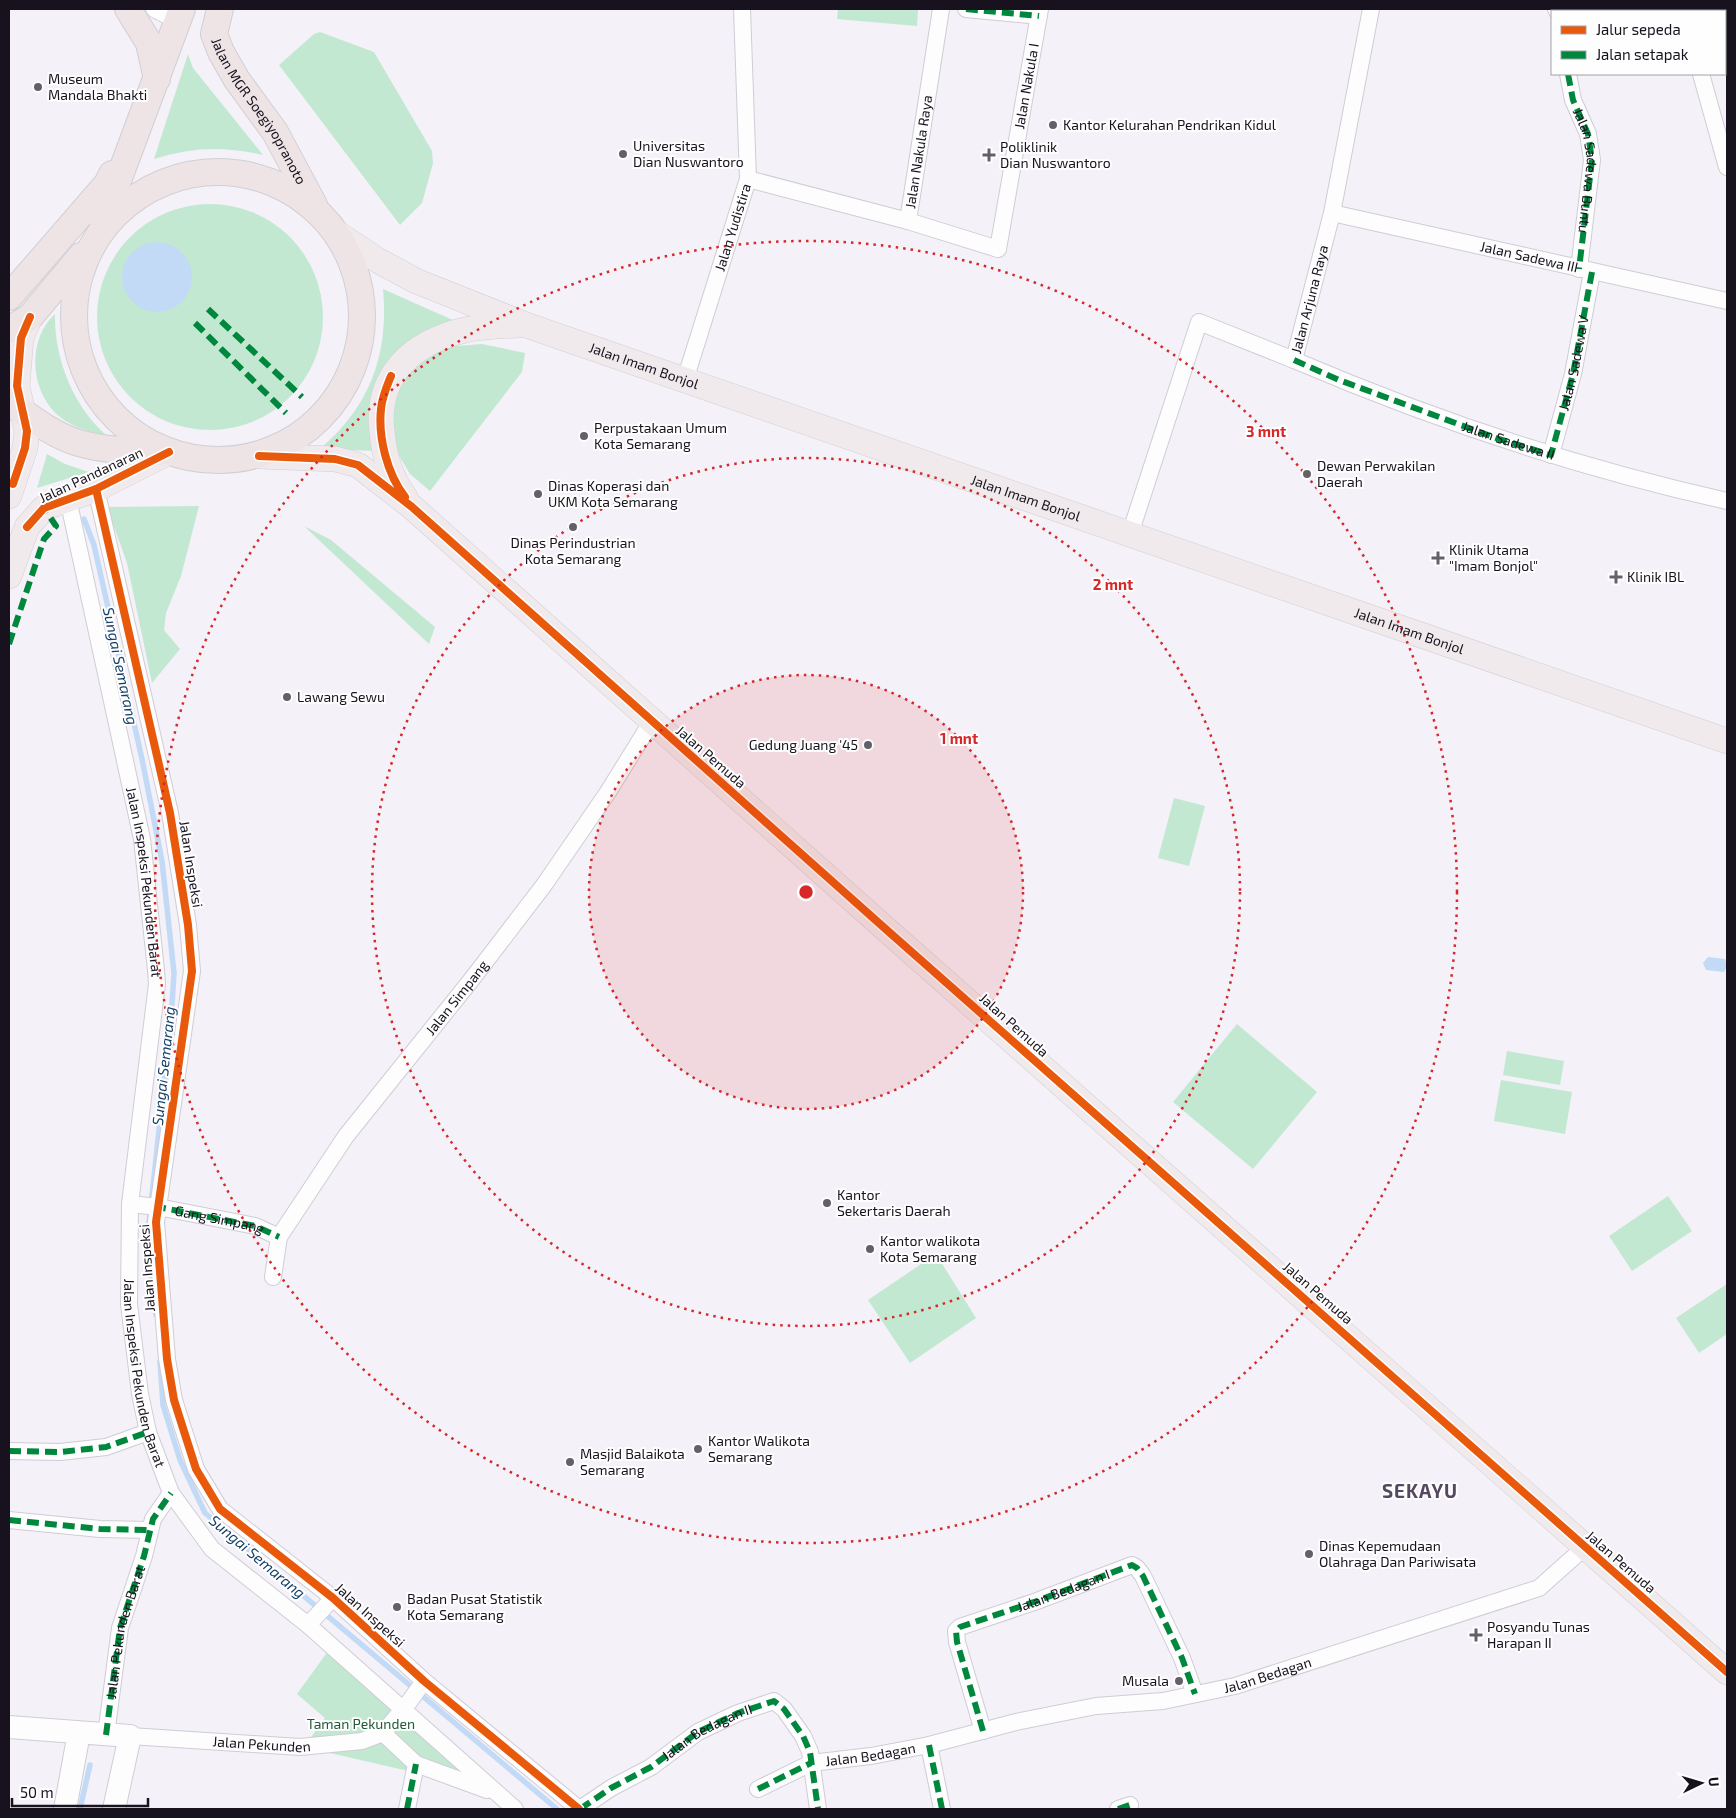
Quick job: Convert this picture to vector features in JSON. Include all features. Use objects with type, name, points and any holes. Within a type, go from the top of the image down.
[{"type":"highway","points":[[128,9],[149,43],[157,80]]},
{"type":"highway","name":"Jalan MGR Soegiyopranoto","points":[[220,9],[214,34],[221,52],[236,80],[275,132],[317,210]]},
{"type":"highway","points":[[19,323],[67,275],[99,234],[119,210],[137,196],[161,182],[188,174],[215,170],[243,172],[270,180],[295,193],[317,210],[335,232],[356,271],[362,307],[360,345],[348,380],[328,411],[311,428],[290,444],[259,456],[238,460],[216,461],[192,459],[169,452],[136,435],[114,417],[96,394],[84,368],[76,341],[74,312],[77,284],[99,234],[180,15]]},
{"type":"highway","points":[[9,298],[106,184],[142,120]]},
{"type":"highway","points":[[15,407],[58,434],[79,443],[111,449],[169,452]]},
{"type":"main road","name":"Jalan Imam Bonjol","points":[[335,232],[378,261],[416,281],[526,325],[1727,741]]},
{"type":"main road","points":[[9,496],[25,448],[28,431],[15,407],[21,338],[19,323]]},
{"type":"main road","points":[[412,507],[393,477],[383,444],[381,409],[384,393],[391,376],[419,348],[432,340],[466,330],[526,325]]},
{"type":"main road","name":"Jalan Pandanaran","points":[[9,576],[27,527],[44,508],[96,489],[169,452]]},
{"type":"main road","name":"Jalan Pemuda","points":[[259,456],[335,459],[358,465],[412,507],[1727,1672]]},
{"type":"main road","name":"Jalan Pekunden","points":[[9,1727],[130,1736]]},
{"type":"main road","points":[[65,1809],[79,1733]]},
{"type":"main road","points":[[114,1809],[130,1736]]},
{"type":"street","points":[[154,9],[180,15]]},
{"type":"street","name":"Jalan Yudistira","points":[[685,380],[748,179],[742,9]]},
{"type":"street","name":"Jalan Nakula Raya","points":[[748,179],[908,221],[941,9]]},
{"type":"street","points":[[966,9],[1040,12]]},
{"type":"street","name":"Jalan Arjuna Raya","points":[[1130,534],[1199,322],[1294,360],[1332,213],[1370,9]]},
{"type":"street","name":"Jalan Nakula I","points":[[908,221],[998,249],[1040,12]]},
{"type":"street","name":"Jalan Sadewa Buntu","points":[[1568,75],[1573,100],[1588,134],[1592,160],[1585,270]]},
{"type":"street","points":[[1701,75],[1727,167]]},
{"type":"street","name":"Jalan Sadewa III","points":[[1332,213],[1727,300]]},
{"type":"street","name":"Jalan Sadewa V","points":[[1551,455],[1573,374],[1585,270]]},
{"type":"street","name":"Jalan Sadewa II","points":[[1294,360],[1340,380],[1496,438],[1606,472],[1727,502]]},
{"type":"street","name":"Jalan Inspeksi","points":[[96,489],[170,813],[188,925],[192,972],[156,1206],[156,1222],[167,1360],[174,1400],[196,1469],[220,1509],[332,1599],[423,1684],[579,1809]]},
{"type":"street","name":"Jalan Inspeksi Pekunden Barat","points":[[68,499],[142,839],[156,970],[157,984],[132,1204],[130,1304],[140,1394],[148,1432],[171,1493],[212,1549],[310,1622],[406,1706],[515,1809]]},
{"type":"street","name":"Jalan Simpang","points":[[273,1277],[279,1237],[346,1136],[472,979],[544,885],[608,792],[652,721]]},
{"type":"street","name":"Gang Simpang","points":[[132,1204],[156,1206],[255,1226],[279,1237]]},
{"type":"street","points":[[9,1451],[60,1452],[106,1447],[148,1432]]},
{"type":"street","name":"Jalan Pekunden Barat","points":[[106,1735],[120,1628],[144,1556],[153,1519],[171,1493]]},
{"type":"street","points":[[9,1520],[100,1529],[150,1530]]},
{"type":"street","name":"Jalan Bedagan","points":[[758,1789],[811,1763],[871,1756],[929,1745],[1096,1706],[1163,1700],[1234,1686],[1539,1588],[1585,1546]]},
{"type":"street","name":"Jalan Bedagan I","points":[[983,1731],[957,1642],[956,1631],[1132,1565],[1137,1568],[1147,1584],[1182,1658],[1195,1694]]},
{"type":"street","points":[[310,1622],[332,1599]]},
{"type":"street","points":[[423,1684],[383,1733],[416,1764],[496,1793]]},
{"type":"street","name":"Jalan Bedagan II","points":[[579,1809],[611,1788],[659,1762],[698,1732],[724,1719],[771,1701],[776,1701],[784,1709],[803,1736],[810,1752],[811,1763]]},
{"type":"street","name":"Jalan Pekunden","points":[[130,1736],[300,1748],[362,1741],[383,1733]]},
{"type":"street","name":"Jalan Bedagan","points":[[929,1745],[942,1809]]},
{"type":"street","points":[[811,1763],[818,1809]]},
{"type":"street","points":[[407,1809],[416,1764]]},
{"type":"green space","points":[[838,9],[918,9],[917,26],[837,19]]},
{"type":"green space","points":[[320,32],[374,52],[432,151],[433,163],[422,203],[400,225],[279,65],[314,34]]},
{"type":"green space","points":[[188,54],[193,68],[263,155],[235,150],[208,149],[182,152],[154,159]]},
{"type":"green space","points":[[210,204],[243,209],[253,213],[273,223],[290,237],[304,254],[314,274],[318,284],[323,317],[318,350],[314,360],[304,380],[290,397],[273,411],[253,421],[243,425],[210,430],[177,425],[167,421],[147,411],[130,397],[116,380],[106,360],[102,350],[97,317],[102,284],[106,274],[116,254],[130,237],[147,223],[167,213],[177,209]]},
{"type":"green space","points":[[383,289],[455,321],[414,342],[376,451],[320,449],[352,415],[372,378],[383,336]]},
{"type":"green space","points":[[55,314],[58,347],[68,380],[84,410],[106,435],[82,429],[65,421],[50,407],[42,394],[35,366],[36,352],[39,338]]},
{"type":"green space","points":[[482,344],[525,353],[522,372],[430,491],[410,474],[398,454],[391,411],[400,377],[444,347]]},
{"type":"green space","points":[[47,454],[65,464],[89,472],[37,488]]},
{"type":"green space","points":[[199,506],[181,576],[166,613],[164,630],[180,649],[152,683],[127,563],[107,507]]},
{"type":"green space","points":[[304,526],[331,540],[435,627],[429,644]]},
{"type":"green space","points":[[1174,798],[1205,806],[1189,866],[1158,858]]},
{"type":"green space","points":[[1237,1024],[1317,1092],[1253,1169],[1173,1102]]},
{"type":"green space","points":[[1507,1051],[1564,1061],[1560,1085],[1503,1075]]},
{"type":"green space","points":[[1501,1080],[1572,1092],[1565,1134],[1494,1121]]},
{"type":"green space","points":[[1668,1196],[1692,1231],[1632,1271],[1609,1236]]},
{"type":"green space","points":[[936,1254],[976,1318],[910,1363],[868,1300]]},
{"type":"green space","points":[[1727,1284],[1727,1334],[1699,1353],[1676,1318]]},
{"type":"green space","name":"Taman Pekunden","points":[[331,1647],[479,1783],[443,1779],[304,1747],[325,1718],[297,1694]]},
{"type":"water","points":[[150,242],[164,242],[177,248],[186,257],[192,270],[190,290],[182,302],[164,312],[150,312],[137,306],[128,297],[122,284],[122,270],[128,257],[137,248]]},
{"type":"water","points":[[1708,957],[1725,959],[1727,966],[1724,972],[1706,970],[1703,963]]},
{"type":"waterway","name":"Sungai Semarang","points":[[84,519],[94,545],[142,759],[162,861],[174,973],[171,1020],[147,1241],[156,1315]]},
{"type":"waterway","name":"Sungai Semarang","points":[[160,1361],[163,1405],[180,1460],[205,1513],[557,1809]]},
{"type":"waterway","points":[[80,1809],[90,1765]]},
{"type":"marked path","points":[[966,9],[1039,16]]},
{"type":"marked path","points":[[1568,75],[1573,100],[1588,134],[1592,160],[1579,269]]},
{"type":"marked path","points":[[1294,360],[1339,380],[1496,438],[1551,455],[1573,374],[1592,272]]},
{"type":"marked path","points":[[208,309],[302,397]]},
{"type":"marked path","points":[[195,323],[286,413]]},
{"type":"marked path","points":[[9,644],[44,539],[56,526],[44,508]]},
{"type":"marked path","points":[[157,1211],[158,1207],[255,1226],[279,1237]]},
{"type":"marked path","points":[[9,1451],[60,1452],[106,1447],[148,1432]]},
{"type":"marked path","points":[[106,1735],[120,1628],[144,1556],[153,1519],[171,1493]]},
{"type":"marked path","points":[[9,1520],[100,1529],[150,1530]]},
{"type":"marked path","points":[[983,1731],[957,1642],[956,1631],[960,1627],[1037,1601],[1132,1565],[1143,1576],[1182,1658],[1195,1694]]},
{"type":"marked path","points":[[580,1809],[611,1788],[651,1767],[698,1732],[738,1713],[774,1701],[784,1709],[803,1736],[810,1752],[818,1809]]},
{"type":"marked path","points":[[929,1745],[942,1809]]},
{"type":"marked path","points":[[758,1789],[811,1763]]},
{"type":"marked path","points":[[407,1809],[416,1764]]},
{"type":"marked path","points":[[1118,1809],[1130,1805]]},
{"type":"cycle path","points":[[13,484],[25,448],[27,431],[17,386],[21,338],[30,317]]},
{"type":"cycle path","points":[[391,376],[382,405],[381,431],[385,455],[393,477],[405,497]]},
{"type":"cycle path","points":[[27,527],[44,508],[96,489],[169,452]]},
{"type":"cycle path","points":[[259,456],[335,459],[358,465],[412,507],[889,932],[1727,1672]]},
{"type":"cycle path","points":[[96,489],[170,813],[188,925],[192,971],[156,1222],[167,1359],[174,1400],[196,1469],[220,1509],[333,1598],[424,1681],[579,1809]]},
{"type":"place","name":"Museum Mandala Bhakti","points":[[38,87]]},
{"type":"place","name":"Kantor Kelurahan Pendrikan Kidul","points":[[1053,125]]},
{"type":"place","name":"Universitas Dian Nuswantoro","points":[[623,154]]},
{"type":"place","name":"Poliklinik Dian Nuswantoro","points":[[989,155]]},
{"type":"place","name":"Perpustakaan Umum Kota Semarang","points":[[584,436]]},
{"type":"place","name":"Dewan Perwakilan Daerah","points":[[1307,474]]},
{"type":"place","name":"Dinas Koperasi dan UKM Kota Semarang","points":[[538,494]]},
{"type":"place","name":"Dinas Perindustrian Kota Semarang","points":[[573,527]]},
{"type":"place","name":"Klinik Utama \"Imam Bonjol\"","points":[[1438,558]]},
{"type":"place","name":"Klinik IBL","points":[[1616,577]]},
{"type":"place","name":"Lawang Sewu","points":[[287,697]]},
{"type":"place","name":"Gedung Juang '45","points":[[868,745]]},
{"type":"place","name":"Kantor Sekertaris Daerah","points":[[827,1203]]},
{"type":"place","name":"Kantor walikota Kota Semarang","points":[[870,1249]]},
{"type":"place","name":"Kantor Walikota Semarang","points":[[698,1449]]},
{"type":"place","name":"Masjid Balaikota Semarang","points":[[570,1462]]},
{"type":"place","name":"Dinas Kepemudaan Olahraga Dan Pariwisata","points":[[1309,1554]]},
{"type":"place","name":"Badan Pusat Statistik Kota Semarang","points":[[397,1607]]},
{"type":"place","name":"Posyandu Tunas Harapan II","points":[[1476,1635]]},
{"type":"place","name":"Musala","points":[[1179,1681]]},
{"type":"district","name":"SEKAYU","points":[[1420,1491]]}]
